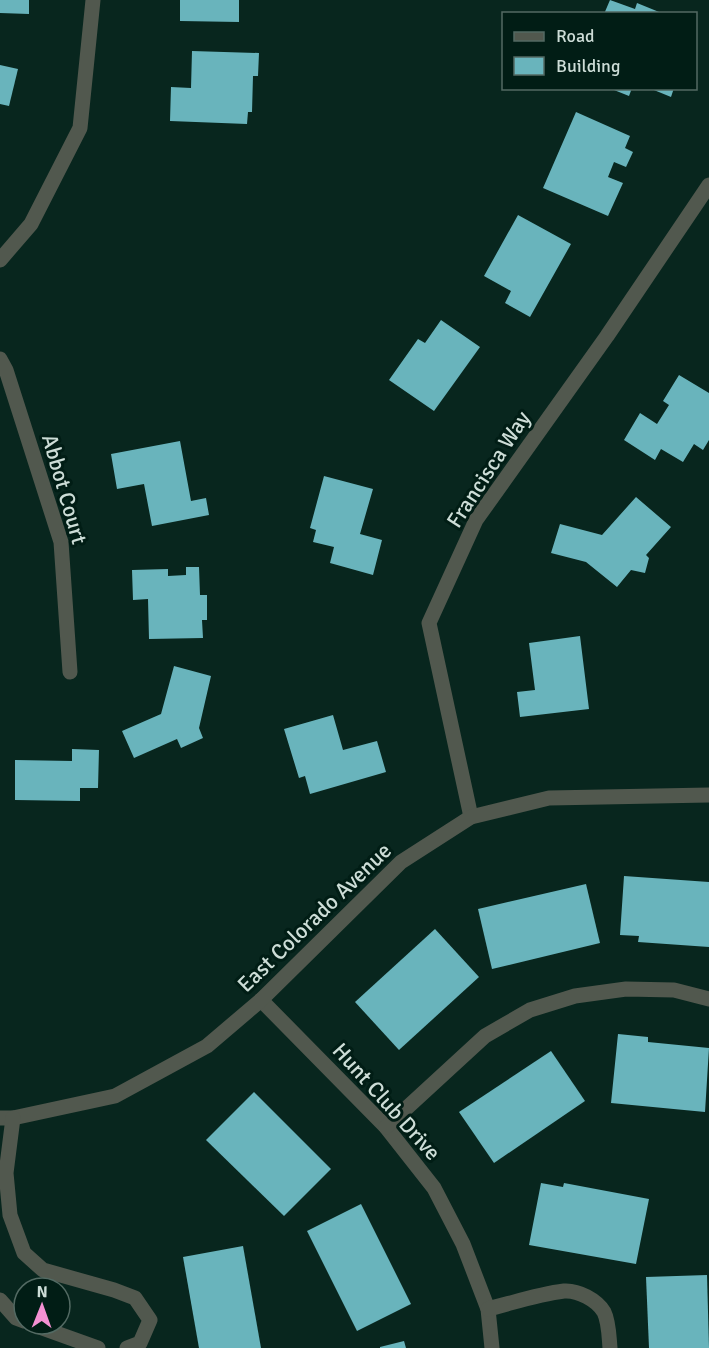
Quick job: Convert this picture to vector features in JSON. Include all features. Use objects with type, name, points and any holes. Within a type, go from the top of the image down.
[{"type":"street","points":[[0,260],[32,224],[80,128],[93,0]]},
{"type":"street","name":"Francisca Way","points":[[471,817],[429,623],[476,520],[607,336],[709,184]]},
{"type":"street","name":"Abbot Court","points":[[0,358],[6,370],[61,542],[70,672]]},
{"type":"street","name":"East Colorado Avenue","points":[[7,1118],[115,1096],[207,1046],[261,1000],[401,862],[471,817],[549,798],[709,795]]},
{"type":"street","points":[[386,1126],[485,1036],[530,1010],[575,996],[626,989],[674,990],[709,999]]},
{"type":"street","name":"Hunt Club Drive","points":[[261,1000],[386,1126],[434,1188],[463,1244],[488,1309],[492,1348]]},
{"type":"street","points":[[7,1118],[6,1173],[10,1215],[24,1254],[43,1270],[135,1298],[150,1320],[140,1344],[127,1348]]},
{"type":"street","points":[[488,1309],[566,1291],[582,1295],[596,1303],[604,1312],[610,1348]]},
{"type":"street","points":[[0,1300],[12,1314]]},
{"type":"street","points":[[64,1336],[98,1348]]},
{"type":"building","points":[[0,0],[29,0],[29,14],[0,13]]},
{"type":"building","points":[[180,0],[239,0],[239,22],[180,21]]},
{"type":"building","points":[[610,0],[635,9],[637,3],[659,12],[605,12]]},
{"type":"building","points":[[192,51],[259,53],[258,76],[253,76],[252,112],[248,112],[247,124],[170,121],[171,87],[191,88]]},
{"type":"building","points":[[0,65],[18,69],[9,106],[0,104]]},
{"type":"building","points":[[614,90],[631,90],[629,96]]},
{"type":"building","points":[[654,90],[673,90],[671,97]]},
{"type":"building","points":[[576,112],[630,136],[625,148],[633,152],[626,167],[614,162],[608,177],[623,183],[608,216],[543,188]]},
{"type":"building","points":[[518,215],[571,244],[530,317],[505,303],[511,291],[484,276]]},
{"type":"building","points":[[441,320],[480,347],[434,411],[389,380],[418,339],[425,343]]},
{"type":"building","points":[[679,375],[709,393],[709,440],[703,450],[694,444],[683,462],[661,449],[655,460],[624,440],[640,413],[657,424],[669,405],[663,401]]},
{"type":"building","points":[[180,441],[191,501],[206,498],[209,515],[152,526],[144,484],[117,489],[111,454]]},
{"type":"building","points":[[324,476],[373,489],[360,534],[382,540],[373,575],[330,563],[334,547],[313,542],[316,530],[310,528]]},
{"type":"building","points":[[636,497],[671,527],[646,555],[649,558],[645,573],[631,570],[617,587],[586,562],[551,553],[560,524],[602,535]]},
{"type":"building","points":[[186,567],[199,567],[200,595],[207,595],[207,620],[202,620],[203,638],[149,639],[148,599],[133,600],[132,570],[168,569],[168,576],[186,575]]},
{"type":"building","points":[[580,636],[589,709],[520,717],[517,692],[535,690],[529,643]]},
{"type":"building","points":[[174,666],[211,676],[199,728],[203,738],[181,748],[177,739],[134,758],[122,731],[161,714]]},
{"type":"building","points":[[333,715],[343,750],[377,741],[386,772],[310,794],[305,776],[299,778],[284,729]]},
{"type":"building","points":[[72,749],[99,750],[98,788],[80,788],[80,801],[15,800],[15,760],[72,761]]},
{"type":"building","points":[[624,876],[709,882],[709,947],[638,942],[639,936],[620,935]]},
{"type":"building","points":[[586,884],[600,943],[492,969],[478,909]]},
{"type":"building","points":[[435,929],[479,977],[399,1050],[355,1002]]},
{"type":"building","points":[[618,1034],[648,1037],[648,1042],[709,1048],[705,1112],[611,1103]]},
{"type":"building","points":[[551,1051],[585,1101],[494,1163],[459,1112]]},
{"type":"building","points":[[254,1092],[331,1169],[284,1216],[206,1140]]},
{"type":"building","points":[[541,1183],[563,1187],[564,1183],[649,1199],[636,1264],[529,1245]]},
{"type":"building","points":[[361,1204],[411,1304],[357,1331],[307,1231]]},
{"type":"building","points":[[243,1246],[261,1348],[199,1348],[183,1257]]},
{"type":"building","points":[[707,1275],[709,1348],[649,1348],[646,1277]]},
{"type":"building","points":[[404,1341],[406,1348],[380,1348],[380,1347]]}]
